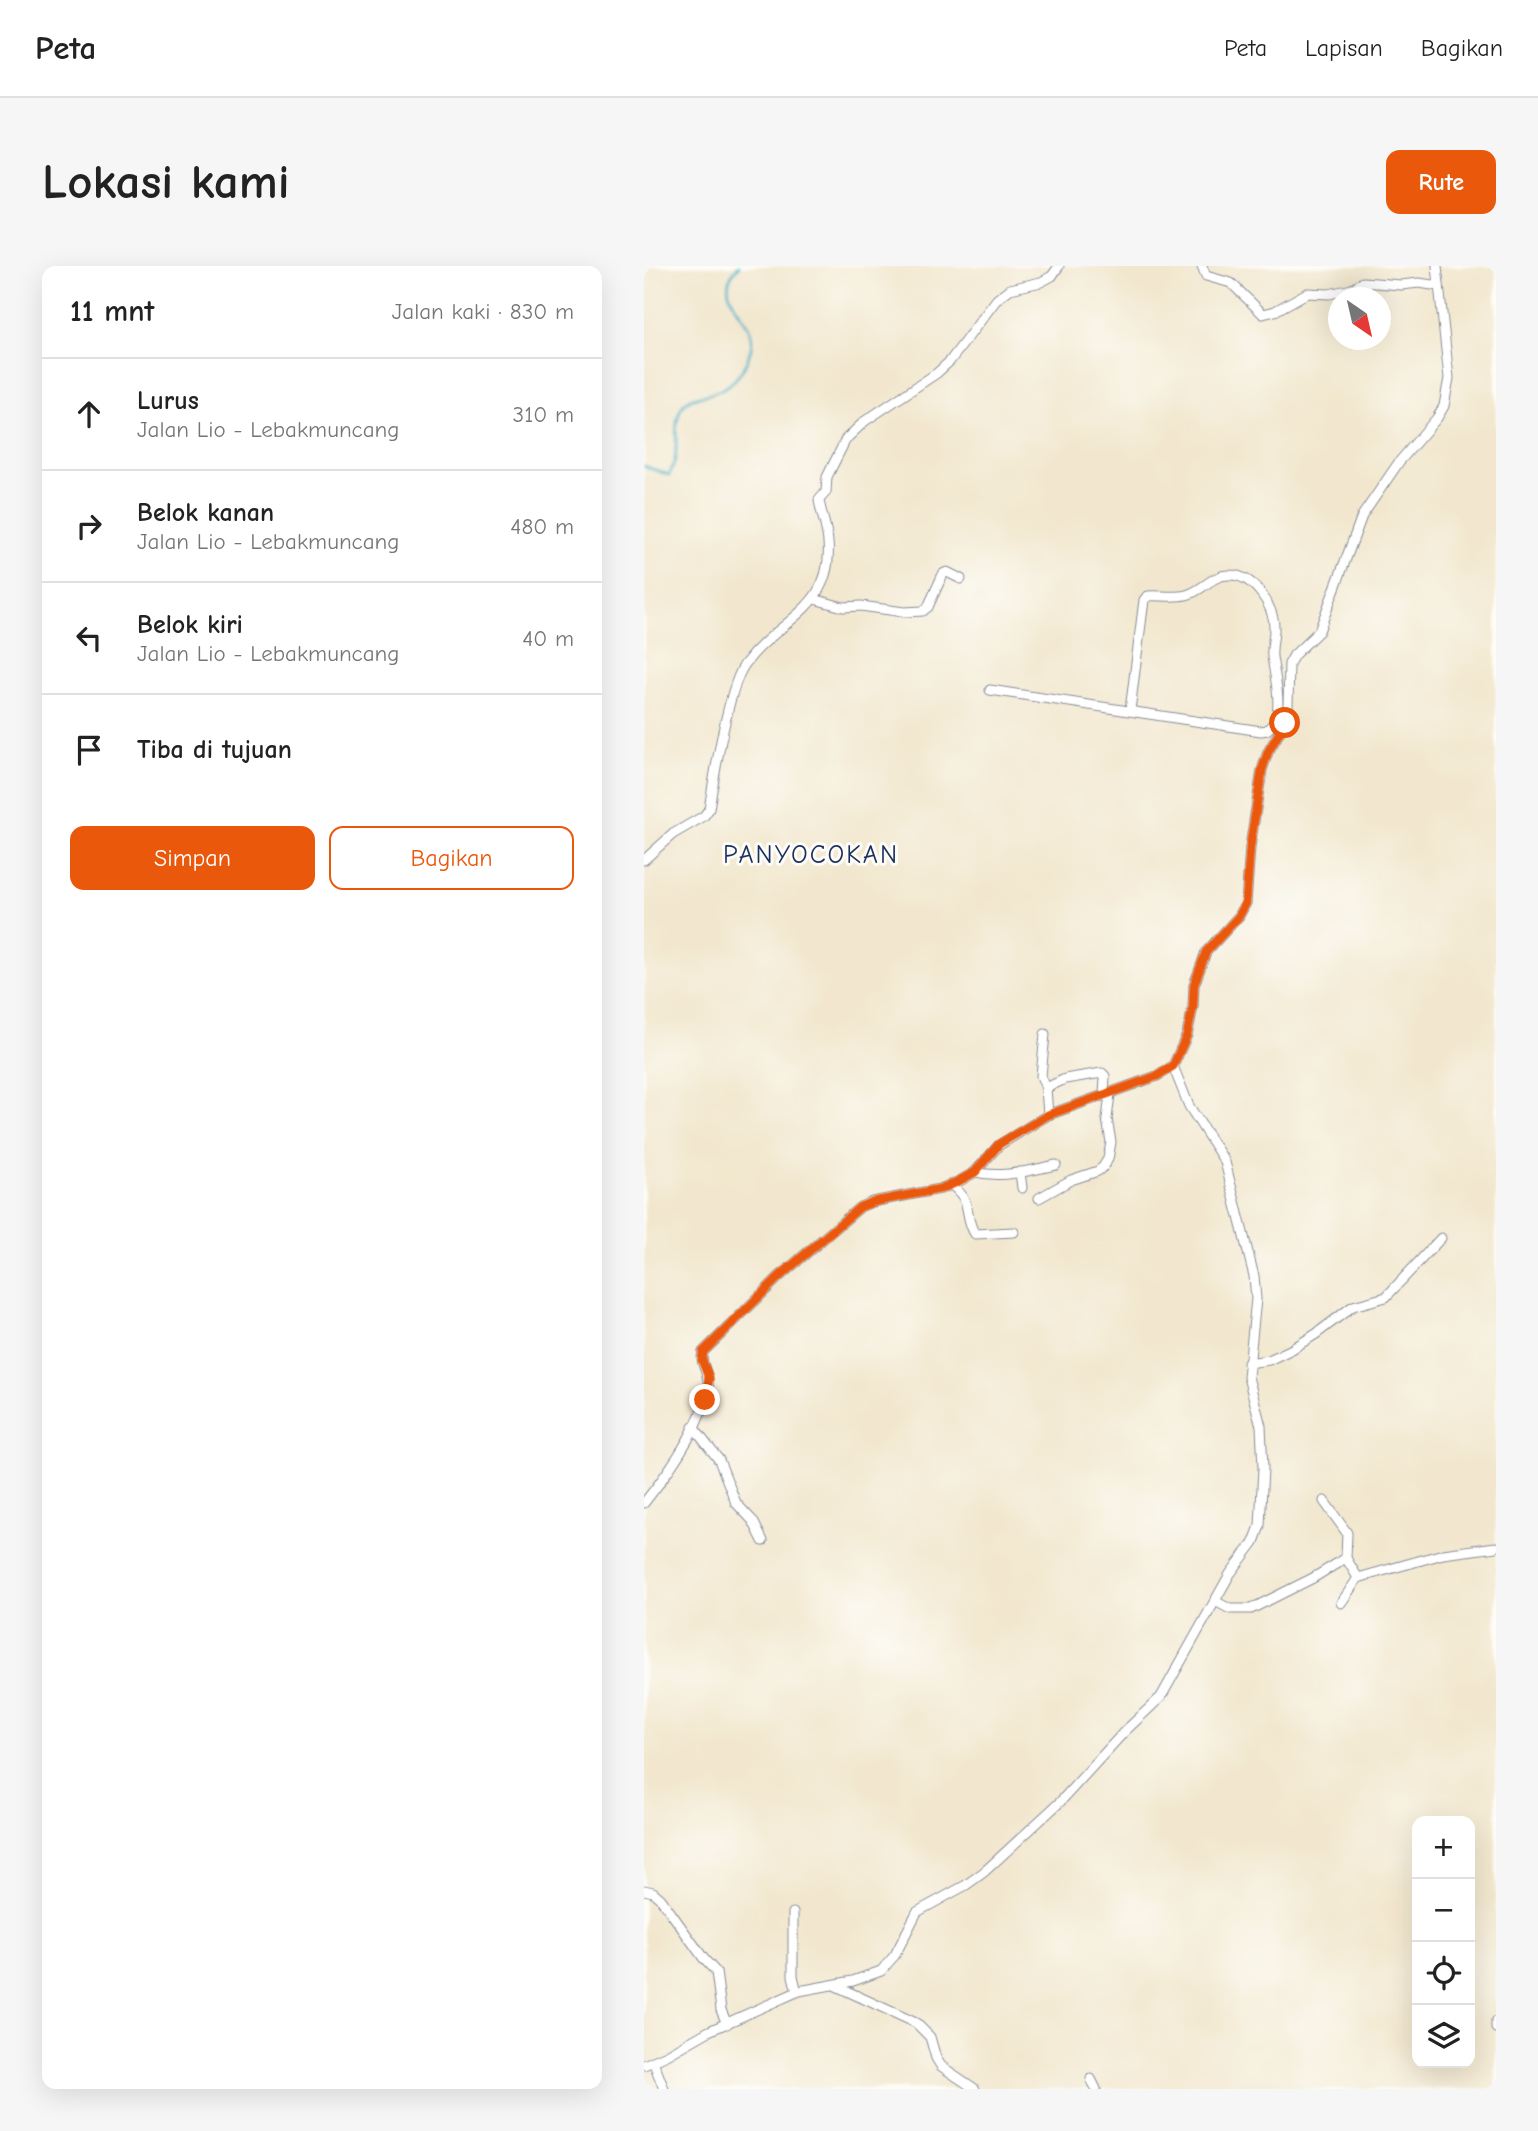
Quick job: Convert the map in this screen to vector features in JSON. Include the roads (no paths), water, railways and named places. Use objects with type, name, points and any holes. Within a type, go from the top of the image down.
[{"type":"street","points":[[644,860],[665,840],[704,816],[709,808],[735,687],[744,665],[820,592],[828,564],[827,533],[819,500],[826,492],[827,477],[846,439],[865,421],[937,373],[950,361],[997,299],[1010,289],[1041,282],[1052,276],[1059,266]]},
{"type":"street","points":[[1202,266],[1206,276],[1231,283],[1263,314],[1275,311],[1307,293],[1329,295],[1352,289],[1363,282],[1439,286]]},
{"type":"street","points":[[644,1503],[679,1455],[705,1400],[709,1384],[702,1360],[703,1352],[779,1277],[860,1207],[951,1185],[975,1172],[999,1144],[1048,1115],[1157,1076],[1173,1066],[1187,1035],[1194,985],[1202,960],[1211,944],[1239,916],[1246,903],[1250,847],[1262,770],[1288,705],[1289,664],[1294,655],[1318,631],[1362,516],[1444,406],[1449,378],[1437,266]]},
{"type":"street","points":[[814,600],[843,607],[861,606],[916,612],[928,607],[943,573],[947,572],[961,579]]},
{"type":"street","points":[[1130,710],[1144,600],[1148,596],[1188,595],[1219,576],[1232,575],[1259,590],[1272,617],[1274,627],[1271,651],[1281,722]]},
{"type":"street","points":[[990,690],[1261,731],[1281,722]]},
{"type":"street","points":[[1045,1034],[1041,1076],[1048,1115]]},
{"type":"street","points":[[664,2089],[648,2063],[797,1992],[835,1986],[865,1978],[881,1970],[895,1955],[917,1912],[976,1878],[1066,1796],[1124,1732],[1161,1697],[1230,1574],[1254,1542],[1261,1526],[1263,1438],[1248,1377],[1256,1299],[1254,1276],[1226,1162],[1189,1106],[1173,1066]]},
{"type":"street","points":[[1039,1198],[1071,1180],[1092,1174],[1103,1167],[1108,1159],[1111,1142],[1105,1076],[1100,1072],[1065,1079],[1045,1088]]},
{"type":"street","points":[[975,1172],[986,1175],[1020,1172],[1056,1164]]},
{"type":"street","points":[[1020,1172],[1022,1188]]},
{"type":"street","points":[[951,1185],[967,1201],[971,1229],[975,1234],[1014,1232]]},
{"type":"street","points":[[1248,1363],[1269,1360],[1316,1334],[1353,1306],[1386,1297],[1441,1238]]},
{"type":"street","points":[[693,1427],[719,1460],[736,1503],[753,1521],[763,1541]]},
{"type":"street","points":[[1324,1502],[1347,1533],[1346,1558],[1359,1578]]},
{"type":"street","points":[[1341,1603],[1359,1578],[1443,1554],[1496,1547]]},
{"type":"street","points":[[1215,1601],[1230,1609],[1251,1609],[1346,1558]]},
{"type":"street","points":[[644,1890],[653,1892],[661,1899],[704,1959],[714,1968],[721,2010],[727,2024]]},
{"type":"street","points":[[793,1913],[793,1976],[797,1992]]},
{"type":"street","points":[[835,1986],[916,2023],[930,2037],[941,2066],[975,2089]]},
{"type":"street","points":[[1496,2021],[1496,2028]]},
{"type":"street","points":[[1091,2079],[1096,2089]]},
{"type":"waterway","points":[[644,466],[669,475],[675,460],[679,413],[684,404],[692,398],[714,393],[729,385],[745,365],[752,337],[728,288],[730,277],[739,266]]},
{"type":"district","name":"PANYOCOKAN","points":[[811,854]]}]
